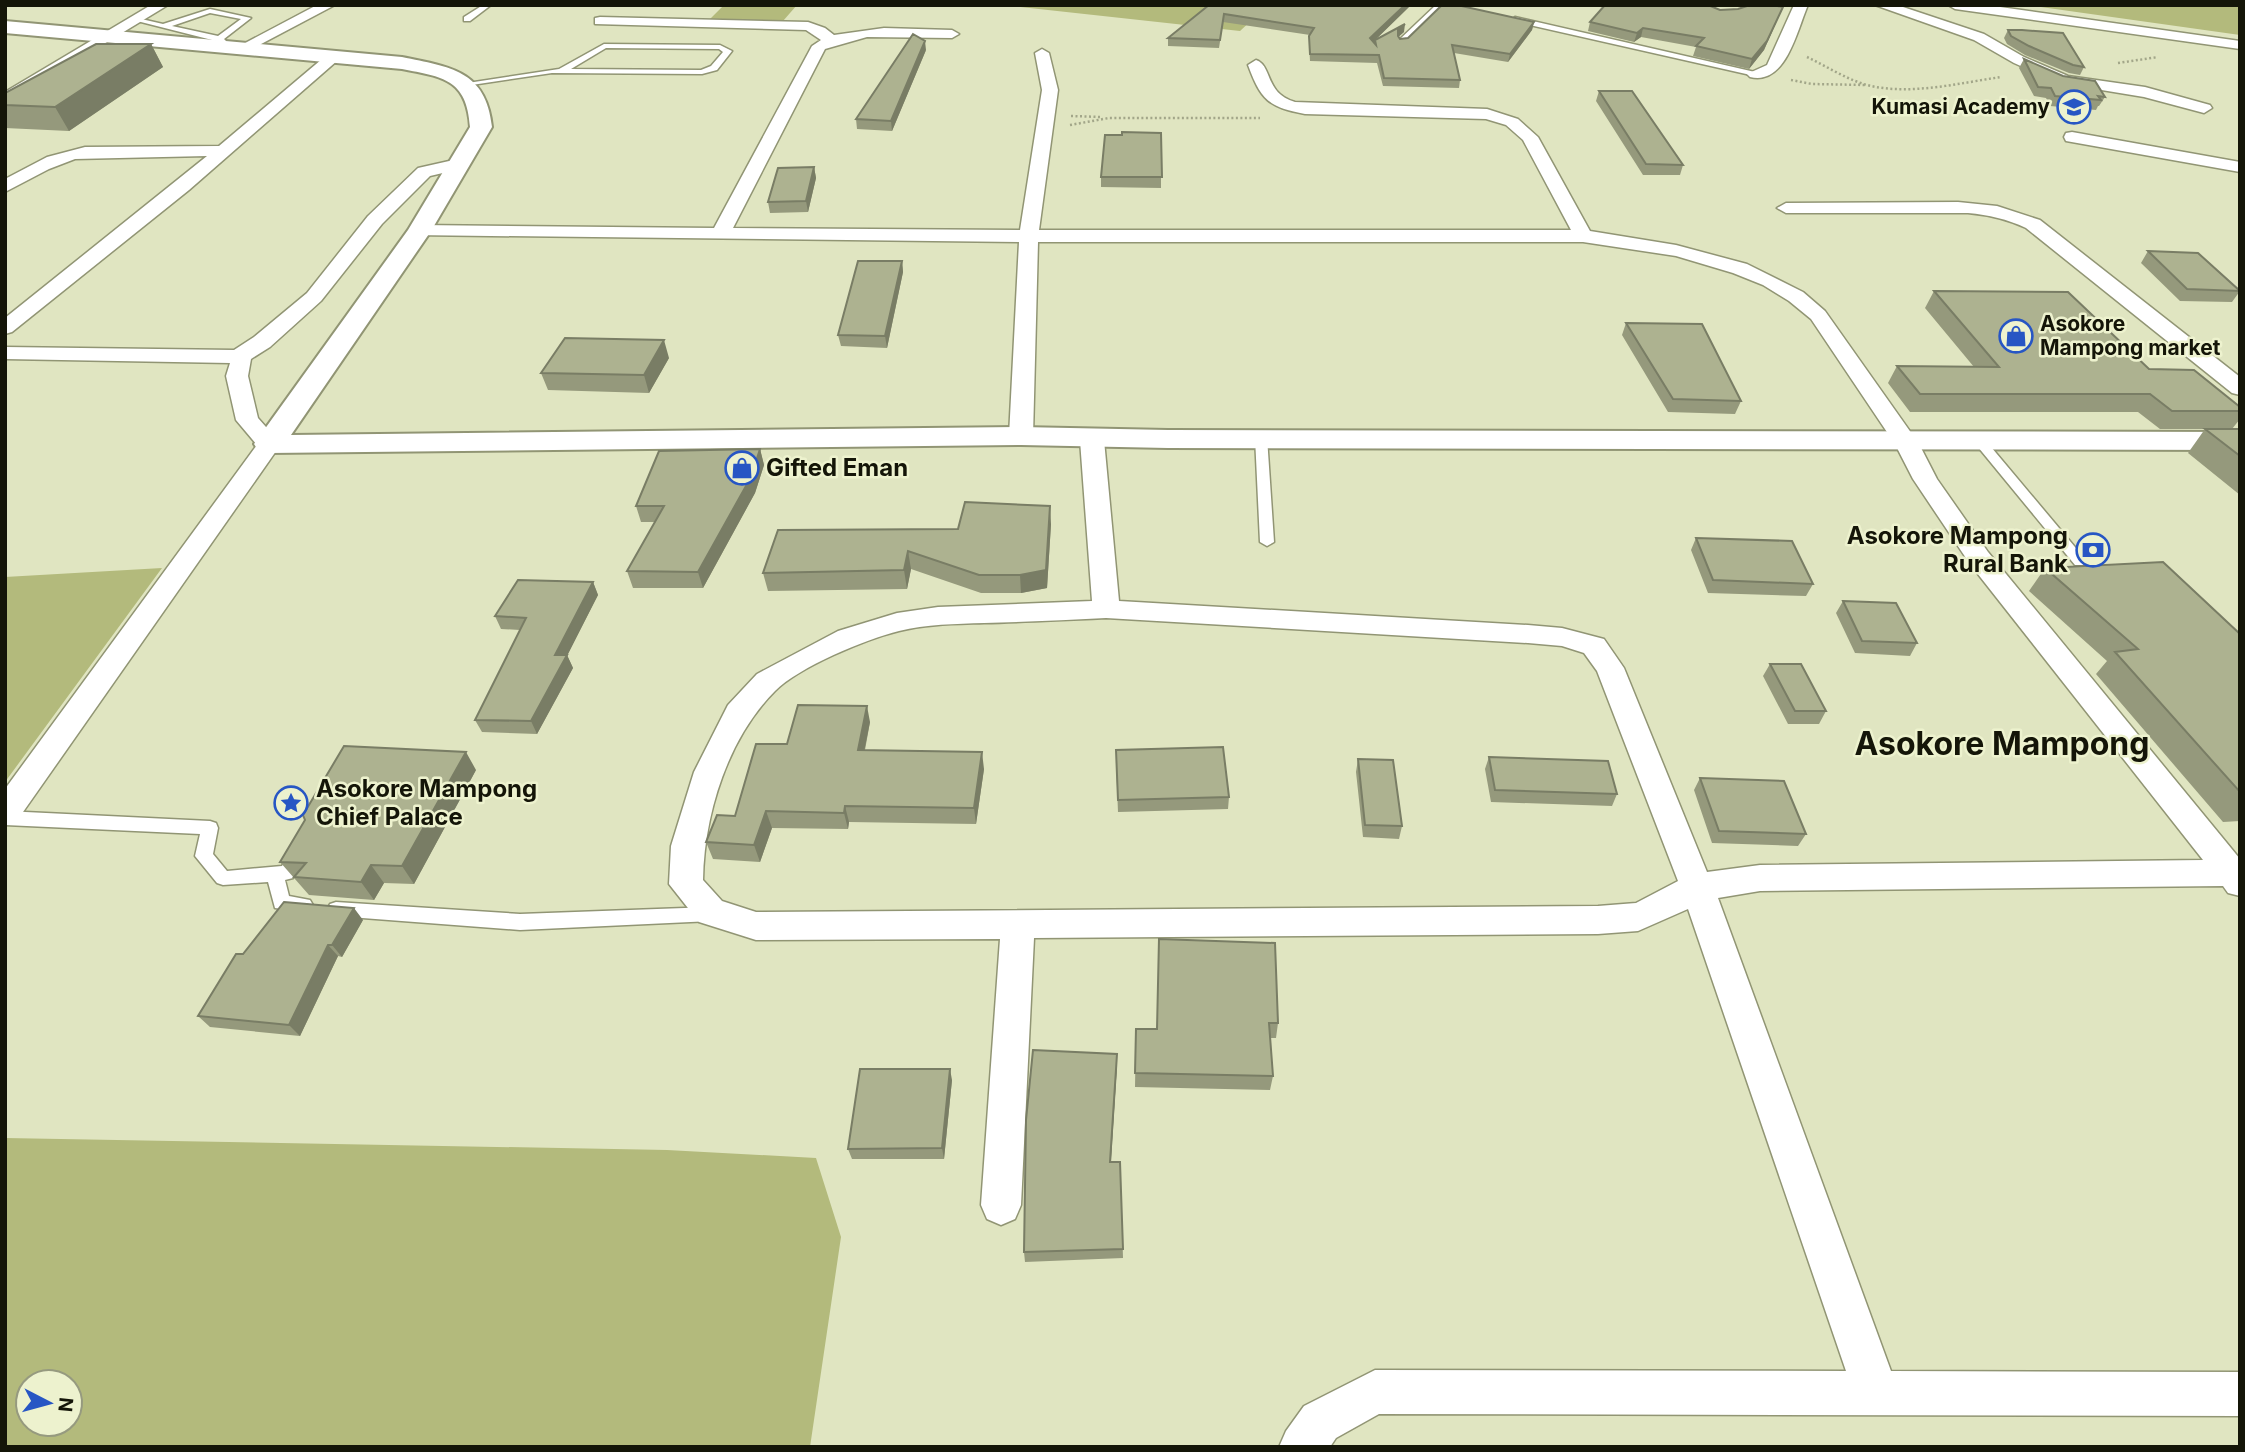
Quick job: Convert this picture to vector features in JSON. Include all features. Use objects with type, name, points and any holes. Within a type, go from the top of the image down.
[{"type":"street","points":[[5,99],[161,5]]},
{"type":"street","points":[[239,50],[328,5]]},
{"type":"street","points":[[1755,74],[1766,72],[1773,67],[1801,5]]},
{"type":"street","points":[[1882,5],[1979,37],[2019,60],[2064,80],[2145,92],[2204,108]]},
{"type":"street","points":[[1955,5],[2240,45]]},
{"type":"street","points":[[600,21],[808,26],[831,40]]},
{"type":"street","points":[[5,27],[109,38],[218,43],[239,50],[413,65],[444,72],[465,84],[477,94],[481,109],[481,127],[418,230],[270,444],[5,816]]},
{"type":"street","points":[[721,233],[819,46],[831,40],[864,34],[952,34]]},
{"type":"street","points":[[1021,436],[1029,236],[1050,90],[1042,53]]},
{"type":"street","points":[[5,328],[223,151],[333,57]]},
{"type":"street","points":[[1256,65],[1267,96],[1279,105],[1305,109],[1457,111],[1487,114],[1512,122],[1530,137],[1583,236]]},
{"type":"street","points":[[2072,138],[2240,167]]},
{"type":"street","points":[[5,187],[35,168],[66,154],[223,151]]},
{"type":"street","points":[[5,353],[239,357],[262,342],[314,297],[375,220],[424,172],[458,164]]},
{"type":"street","points":[[1786,208],[1958,207],[1986,208],[2012,214],[2033,224],[2240,388]]},
{"type":"street","points":[[418,230],[1029,236],[1583,236],[1670,248],[1784,286],[1818,314],[1907,443],[1925,479],[1979,558],[2236,878]]},
{"type":"street","points":[[239,357],[242,361],[236,376],[247,420],[270,444],[1021,436],[1092,440],[1261,437],[1982,444],[2240,441]]},
{"type":"street","points":[[1092,440],[1107,609]]},
{"type":"street","points":[[1875,1392],[1697,887],[1610,668],[1594,646],[1562,637],[1528,634],[1107,609],[938,616],[897,622],[848,638],[767,681],[738,713],[709,772],[687,846],[686,884],[715,914],[756,926],[1598,920],[1638,917],[1667,905],[1697,887],[1760,878],[2236,878]]},
{"type":"street","points":[[1001,1205],[1018,925]]},
{"type":"street","points":[[1302,1447],[1320,1422],[1376,1392],[2240,1394]]},
{"type":"lane","points":[[467,19],[488,5]]},
{"type":"lane","points":[[1402,42],[1440,5]]},
{"type":"lane","points":[[137,20],[218,43],[247,18],[210,10],[164,26]]},
{"type":"lane","points":[[1510,18],[1755,74]]},
{"type":"lane","points":[[465,84],[561,71],[702,72],[714,68],[728,51],[720,47],[604,46],[561,71]]},
{"type":"lane","points":[[1261,437],[1266,542]]},
{"type":"lane","points":[[1982,444],[2080,562]]},
{"type":"lane","points":[[5,816],[211,828],[204,856],[223,878],[287,873],[307,837]]},
{"type":"lane","points":[[275,873],[281,903],[339,909],[520,922],[715,914]]},
{"type":"path","points":[[1755,74],[1812,84],[1870,85]]},
{"type":"path","points":[[1044,123],[1109,118],[1275,118],[1305,109]]},
{"type":"path","points":[[1044,123],[1109,118]]},
{"type":"green space","points":[[724,5],[797,5],[783,21],[710,19]]},
{"type":"green space","points":[[1003,5],[1268,5],[1240,31]]},
{"type":"green space","points":[[2026,5],[2240,5],[2240,35]]},
{"type":"green space","points":[[162,568],[5,782],[5,577]]},
{"type":"green space","points":[[5,1138],[667,1150],[816,1158],[841,1237],[810,1447],[5,1447]]},
{"type":"building","points":[[1209,5],[1405,5],[1370,38],[1376,45],[1375,40],[1405,24],[1398,30],[1398,36],[1400,39],[1408,38],[1442,5],[1457,5],[1534,22],[1510,54],[1452,45],[1460,80],[1384,78],[1379,55],[1310,54],[1309,36],[1314,28],[1224,14],[1220,40],[1168,38]]},
{"type":"building","points":[[1605,5],[1708,5],[1720,10],[1750,5],[1783,7],[1767,41],[1752,59],[1696,46],[1704,38],[1643,28],[1637,33],[1590,22]]},
{"type":"building","points":[[2008,30],[2063,33],[2084,67],[2029,46],[2011,36]]},
{"type":"building","points":[[913,34],[925,41],[891,121],[856,119]]},
{"type":"building","points":[[96,44],[151,44],[55,107],[5,105],[5,93]]},
{"type":"building","points":[[2024,59],[2063,76],[2095,81],[2105,97],[2098,96],[2101,100],[2055,96],[2051,88],[2038,87]]},
{"type":"building","points":[[1599,91],[1632,91],[1683,165],[1646,164]]},
{"type":"building","points":[[1122,132],[1161,133],[1162,177],[1101,177],[1105,135],[1122,135]]},
{"type":"building","points":[[814,167],[806,201],[768,202],[778,168]]},
{"type":"building","points":[[2148,251],[2198,253],[2240,291],[2187,289]]},
{"type":"building","points":[[858,261],[902,261],[885,336],[838,335]]},
{"type":"building","points":[[1934,291],[2068,292],[2149,369],[2194,370],[2240,407],[2240,411],[2172,411],[2150,394],[1920,394],[1897,366],[1999,367]]},
{"type":"building","points":[[1626,323],[1702,324],[1741,401],[1673,399]]},
{"type":"building","points":[[565,338],[664,340],[644,375],[541,373]]},
{"type":"building","points":[[2205,429],[2240,429],[2240,456]]},
{"type":"building","points":[[760,449],[751,477],[698,572],[627,571],[664,506],[636,506],[659,451]]},
{"type":"building","points":[[965,502],[1050,506],[1046,570],[1020,575],[979,575],[908,551],[904,570],[763,573],[778,530],[958,529]]},
{"type":"building","points":[[1696,538],[1792,541],[1813,584],[1713,580]]},
{"type":"building","points":[[2163,562],[2240,634],[2240,792],[2115,652],[2138,649],[2045,568]]},
{"type":"building","points":[[518,580],[593,582],[555,655],[567,655],[531,721],[475,720],[526,618],[495,616]]},
{"type":"building","points":[[1843,601],[1896,603],[1917,643],[1862,641]]},
{"type":"building","points":[[1770,664],[1801,664],[1826,711],[1795,711]]},
{"type":"building","points":[[798,705],[867,706],[858,750],[982,752],[974,808],[845,806],[844,813],[766,811],[754,845],[706,842],[717,815],[735,816],[756,744],[787,744]]},
{"type":"building","points":[[344,746],[466,752],[402,866],[371,865],[361,882],[294,877],[306,863],[280,862],[305,820],[303,815]]},
{"type":"building","points":[[1223,747],[1229,797],[1118,800],[1116,750]]},
{"type":"building","points":[[1489,757],[1608,761],[1617,794],[1495,790]]},
{"type":"building","points":[[1358,759],[1393,760],[1402,826],[1365,825]]},
{"type":"building","points":[[1700,778],[1784,781],[1806,834],[1719,831]]},
{"type":"building","points":[[284,902],[354,908],[332,945],[328,945],[289,1025],[198,1016],[236,954],[243,954]]},
{"type":"building","points":[[1159,939],[1275,943],[1278,1023],[1269,1023],[1273,1076],[1135,1073],[1136,1029],[1157,1029]]},
{"type":"building","points":[[1033,1050],[1117,1054],[1110,1162],[1120,1162],[1123,1249],[1024,1252],[1026,1120]]},
{"type":"building","points":[[860,1069],[950,1069],[942,1148],[848,1149]]},
{"type":"place","name":"Kumasi Academy","points":[[2074,107]]},
{"type":"place","name":"Asokore Mampong market","points":[[2016,336]]},
{"type":"place","name":"Gifted Eman","points":[[742,468]]},
{"type":"place","name":"Asokore Mampong Rural Bank","points":[[2093,550]]},
{"type":"place","name":"Asokore Mampong Chief Palace","points":[[291,803]]},
{"type":"district","name":"Asokore Mampong","points":[[2002,744]]}]
